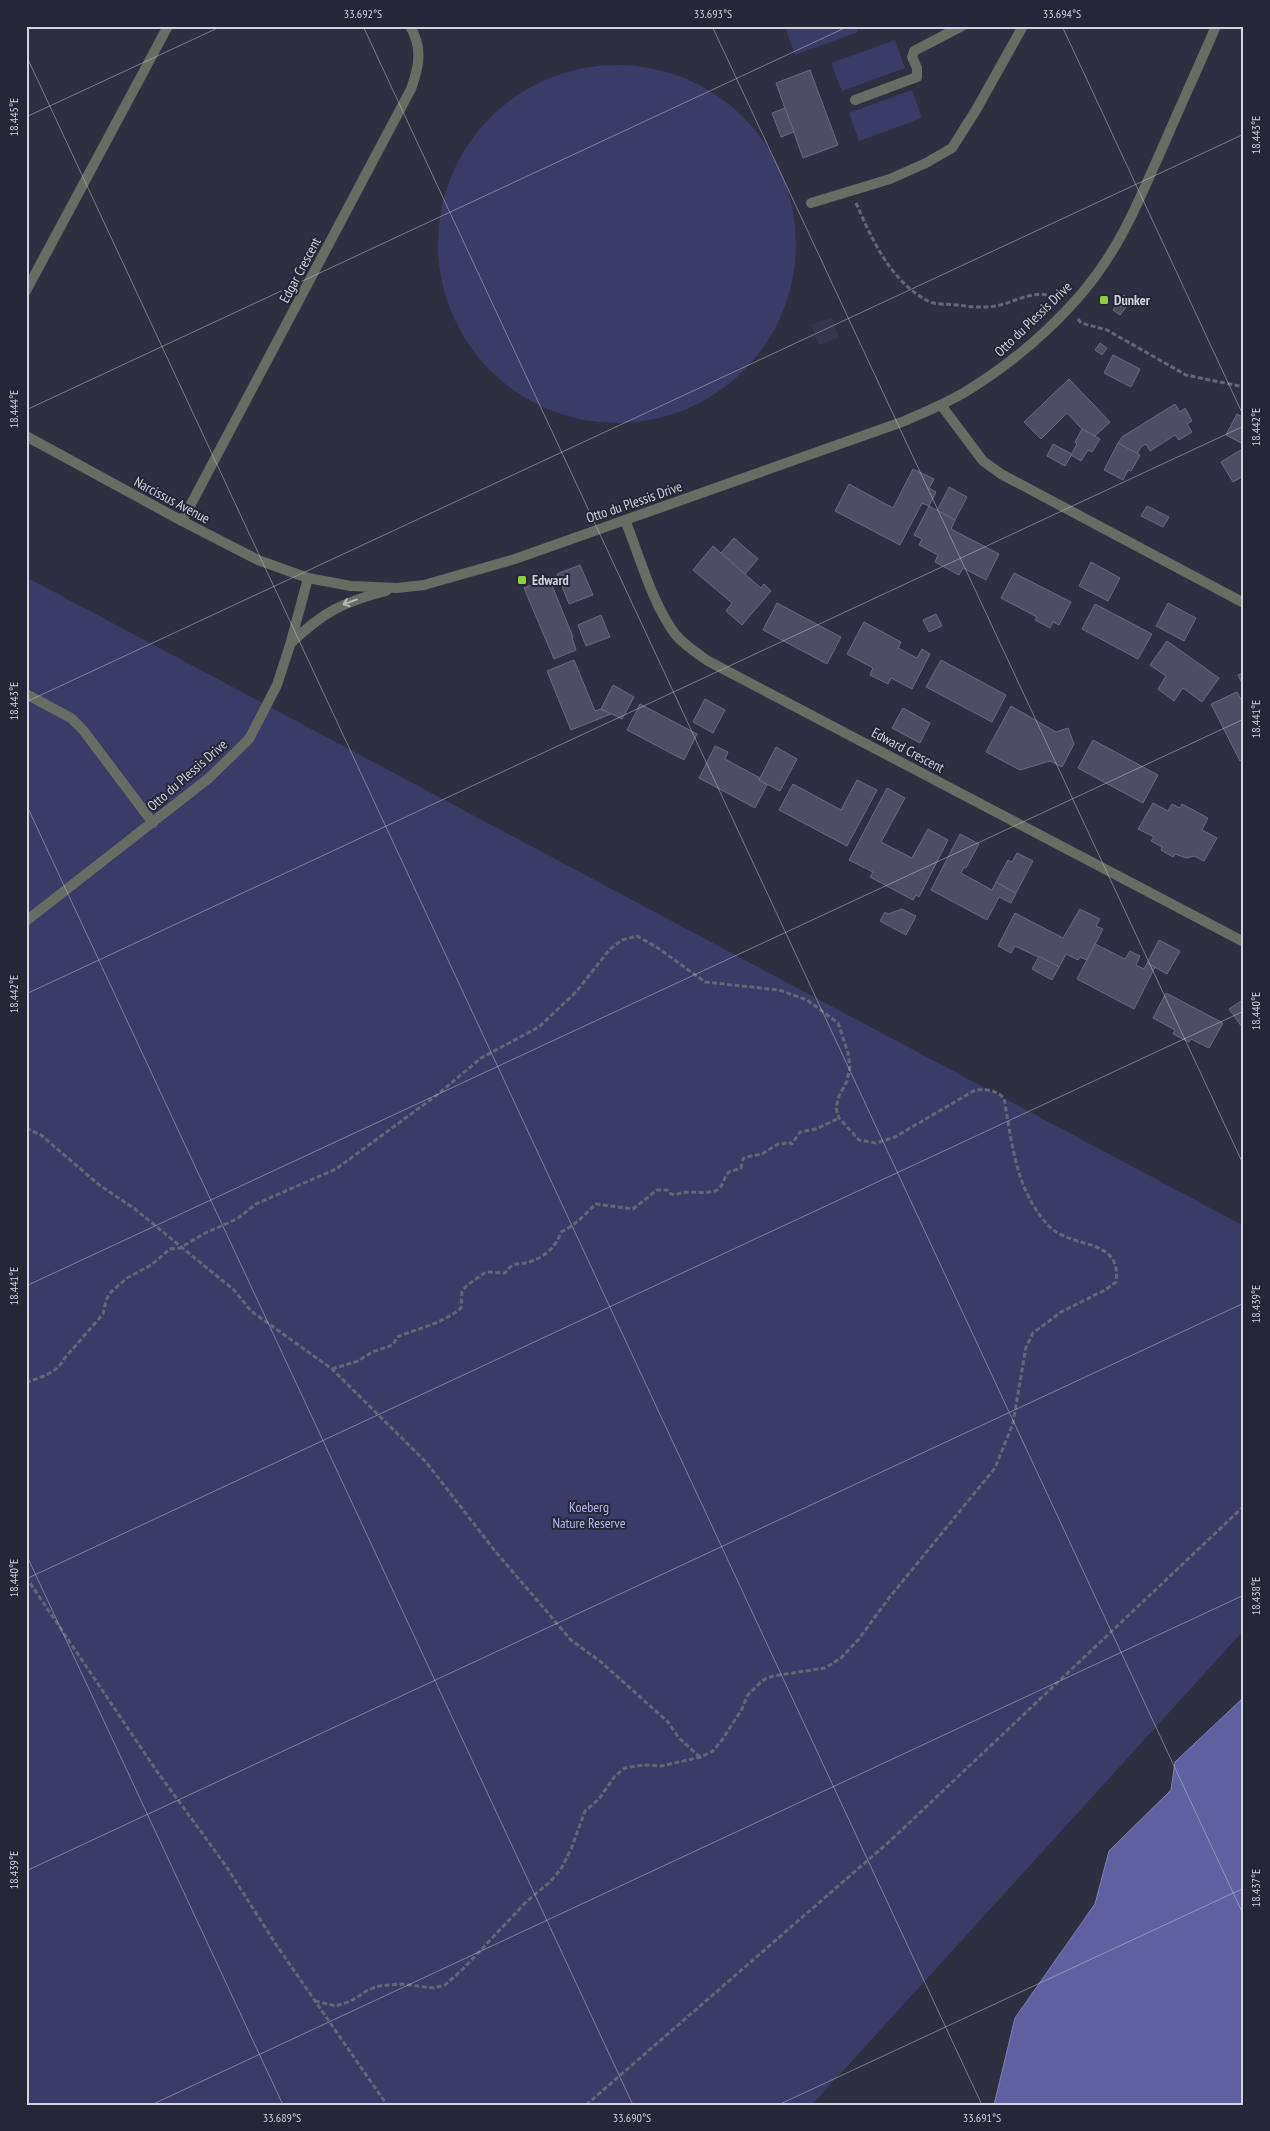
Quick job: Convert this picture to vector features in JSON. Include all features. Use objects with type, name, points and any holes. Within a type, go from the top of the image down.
[{"type":"street","points":[[26,291],[168,26]]},
{"type":"street","name":"Edgar Crescent","points":[[182,521],[410,89],[417,72],[420,54],[415,35],[410,26]]},
{"type":"street","points":[[856,100],[917,77],[917,68],[912,57],[914,51],[962,26]]},
{"type":"street","points":[[810,203],[890,179],[926,163],[952,148],[1024,26]]},
{"type":"street","name":"Otto du Plessis Drive","points":[[26,921],[209,778],[249,739],[277,684],[290,645],[308,578],[351,586],[397,588],[424,586],[472,572],[902,422],[969,390],[1001,368],[1033,342],[1066,309],[1085,288],[1110,254],[1133,213],[1216,26]]},
{"type":"street","points":[[941,405],[983,460],[1001,474],[1244,603]]},
{"type":"street","name":"Narcissus Avenue","points":[[26,436],[258,560],[308,578]]},
{"type":"street","name":"Edward Crescent","points":[[625,520],[664,615],[676,635],[708,661],[1244,942]]},
{"type":"street","points":[[290,645],[326,613],[344,604],[397,588]]},
{"type":"street","points":[[26,694],[71,718],[83,730],[153,823]]},
{"type":"path","points":[[850,191],[878,251],[909,288],[929,302],[977,308],[997,306],[1027,295],[1043,294],[1054,297],[1082,323],[1107,330],[1186,375],[1244,387]]},
{"type":"path","points":[[26,1383],[40,1376],[53,1373],[59,1368],[64,1359],[103,1314],[110,1292],[127,1278],[150,1265],[170,1249],[180,1248],[205,1233],[237,1219],[256,1204],[336,1169],[437,1095],[481,1058],[539,1027],[577,991],[609,950],[622,940],[637,936],[658,948],[705,982],[779,990],[807,1000],[838,1023],[846,1046],[850,1067],[848,1081],[839,1096],[836,1108],[839,1118],[859,1140],[876,1143],[895,1136],[921,1123],[975,1090],[986,1089],[997,1092],[1004,1098],[1012,1154],[1035,1207],[1050,1227],[1063,1236],[1108,1251],[1114,1259],[1118,1271],[1116,1282],[1105,1290],[1061,1312],[1033,1333],[1026,1347],[1013,1423],[995,1468],[895,1591],[858,1640],[841,1658],[825,1668],[773,1676],[762,1680],[747,1696],[742,1709],[722,1740],[712,1751],[701,1757],[661,1766],[643,1765],[625,1768],[615,1776],[599,1799],[585,1811],[571,1849],[561,1868],[550,1882],[527,1901],[463,1969],[445,1985],[434,1988],[401,1984],[379,1986],[368,1990],[351,2001],[336,2006],[315,2001]]},
{"type":"path","points":[[332,1369],[358,1361],[372,1352],[393,1345],[397,1337],[417,1331],[452,1315],[461,1308],[462,1292],[467,1285],[486,1272],[505,1273],[509,1267],[519,1262],[527,1263],[547,1253],[557,1244],[561,1232],[583,1218],[596,1204],[632,1209],[657,1190],[667,1190],[669,1194],[675,1195],[685,1190],[700,1193],[716,1191],[720,1188],[729,1172],[741,1168],[743,1159],[746,1157],[762,1154],[778,1144],[788,1142],[792,1144],[800,1132],[816,1129],[839,1118]]},
{"type":"path","points":[[26,1128],[41,1135],[98,1184],[135,1210],[234,1290],[251,1311],[332,1369],[426,1462],[495,1551],[571,1640],[601,1662],[667,1721],[680,1738],[701,1757]]},
{"type":"path","points":[[586,2105],[890,1841],[1244,1506]]},
{"type":"path","points":[[26,1577],[156,1770],[226,1866],[277,1946],[386,2105]]},
{"type":"shaded area","points":[[832,317],[839,338],[819,345],[811,325]]},
{"type":"shaded area","points":[[1244,1697],[1244,2105],[994,2105],[1015,2018],[1095,1904],[1109,1851],[1171,1790],[1175,1762]]},
{"type":"green space","points":[[856,26],[858,32],[795,55],[785,27]]},
{"type":"green space","points":[[895,40],[905,68],[842,91],[831,63]]},
{"type":"green space","points":[[599,65],[635,65],[669,72],[702,86],[731,105],[756,130],[775,159],[789,192],[796,226],[796,262],[793,279],[783,313],[756,358],[731,383],[702,402],[669,416],[635,423],[599,423],[565,416],[532,402],[503,383],[478,358],[459,329],[445,296],[438,262],[438,226],[445,192],[459,159],[478,130],[503,105],[532,86],[565,72]]},
{"type":"green space","points":[[912,90],[922,118],[859,141],[849,113]]},
{"type":"green space","name":"Koeberg Nature Reserve","points":[[26,577],[1244,1226],[1244,1630],[812,2105],[26,2105]]},
{"type":"building","points":[[810,70],[838,145],[803,158],[776,83]]},
{"type":"building","points":[[785,108],[794,132],[781,137],[772,113]]},
{"type":"building","points":[[1124,295],[1131,301],[1120,315],[1113,310]]},
{"type":"building","points":[[1100,343],[1107,348],[1102,355],[1095,350]]},
{"type":"building","points":[[1113,355],[1140,369],[1131,387],[1104,373]]},
{"type":"building","points":[[1069,379],[1110,422],[1095,436],[1082,429],[1067,413],[1041,439],[1024,422]]},
{"type":"building","points":[[1175,404],[1180,412],[1185,408],[1192,421],[1187,424],[1192,432],[1179,440],[1175,435],[1150,451],[1146,444],[1141,447],[1137,454],[1118,443],[1122,437]]},
{"type":"building","points":[[1237,414],[1244,418],[1243,444],[1226,435]]},
{"type":"building","points":[[1082,429],[1100,439],[1092,452],[1088,450],[1081,461],[1071,455]]},
{"type":"building","points":[[1118,443],[1140,455],[1131,471],[1128,470],[1123,480],[1104,470]]},
{"type":"building","points":[[1053,444],[1072,454],[1065,466],[1047,456]]},
{"type":"building","points":[[1244,448],[1244,476],[1233,482],[1221,462]]},
{"type":"building","points":[[913,469],[934,479],[929,488],[936,492],[929,506],[922,503],[900,545],[835,511],[849,484],[893,508]]},
{"type":"building","points":[[949,487],[967,497],[955,520],[937,511]]},
{"type":"building","points":[[929,506],[955,520],[951,529],[999,554],[986,580],[963,568],[959,575],[935,562],[938,555],[919,545],[922,539],[914,535]]},
{"type":"building","points":[[1147,506],[1169,517],[1163,527],[1141,516]]},
{"type":"building","points":[[734,538],[758,559],[745,574],[721,553]]},
{"type":"building","points":[[713,546],[761,588],[764,584],[771,591],[742,625],[726,611],[732,603],[693,570]]},
{"type":"building","points":[[1091,562],[1120,578],[1108,601],[1079,586]]},
{"type":"building","points":[[580,565],[593,595],[569,604],[557,574]]},
{"type":"building","points":[[1014,573],[1071,602],[1059,625],[1053,622],[1050,628],[1035,620],[1037,617],[1001,598]]},
{"type":"building","points":[[549,578],[573,637],[576,650],[554,659],[524,588]]},
{"type":"building","points":[[777,603],[841,637],[827,664],[763,630]]},
{"type":"building","points":[[1168,603],[1196,618],[1184,641],[1156,626]]},
{"type":"building","points":[[1095,604],[1152,634],[1138,659],[1082,629]]},
{"type":"building","points":[[936,614],[942,626],[929,632],[923,620]]},
{"type":"building","points":[[601,615],[610,637],[586,646],[578,625]]},
{"type":"building","points":[[864,622],[901,642],[898,648],[917,658],[922,649],[930,654],[912,689],[891,678],[888,684],[870,675],[873,668],[847,654]]},
{"type":"building","points":[[1167,641],[1219,678],[1202,702],[1183,688],[1174,701],[1158,689],[1166,676],[1150,665]]},
{"type":"building","points":[[574,660],[595,711],[601,709],[611,714],[571,730],[547,671]]},
{"type":"building","points":[[941,660],[1006,695],[992,722],[926,687]]},
{"type":"building","points":[[1244,672],[1244,687],[1238,675]]},
{"type":"building","points":[[613,685],[634,697],[622,719],[601,709]]},
{"type":"building","points":[[1237,692],[1244,705],[1244,759],[1240,761],[1211,704]]},
{"type":"building","points":[[705,699],[725,710],[713,733],[693,722]]},
{"type":"building","points":[[640,704],[697,734],[684,760],[627,730]]},
{"type":"building","points":[[1011,706],[1056,732],[1068,728],[1074,744],[1062,767],[1050,761],[1020,770],[986,752]]},
{"type":"building","points":[[903,708],[930,723],[920,743],[892,728]]},
{"type":"building","points":[[1093,740],[1158,775],[1143,803],[1078,768]]},
{"type":"building","points":[[715,746],[728,752],[725,759],[760,778],[759,780],[767,785],[755,808],[699,778]]},
{"type":"building","points":[[776,747],[797,759],[780,791],[759,780]]},
{"type":"building","points":[[857,780],[877,790],[847,846],[779,810],[793,784],[841,810]]},
{"type":"building","points":[[887,788],[905,798],[881,842],[912,858],[928,829],[948,840],[919,897],[916,895],[913,900],[870,877],[873,872],[849,860]]},
{"type":"building","points":[[1153,803],[1168,811],[1172,804],[1180,808],[1182,804],[1208,818],[1202,830],[1217,838],[1204,861],[1194,856],[1186,858],[1175,854],[1173,857],[1161,850],[1162,847],[1151,841],[1154,837],[1138,829]]},
{"type":"building","points":[[960,834],[979,844],[966,868],[964,867],[961,873],[992,890],[996,882],[1016,893],[1011,903],[999,897],[987,920],[931,890]]},
{"type":"building","points":[[1017,853],[1033,861],[1016,893],[996,882],[1008,860],[1012,862]]},
{"type":"building","points":[[902,909],[916,916],[906,935],[880,921],[885,912],[888,914]]},
{"type":"building","points":[[1080,909],[1100,919],[1096,926],[1103,929],[1087,960],[1080,957],[1078,960],[1066,954],[1059,967],[1015,946],[1011,953],[998,946],[1015,913],[1063,938]]},
{"type":"building","points":[[1159,940],[1180,951],[1167,974],[1147,963]]},
{"type":"building","points":[[1095,944],[1125,959],[1130,951],[1140,956],[1136,965],[1144,969],[1147,963],[1155,967],[1134,1009],[1077,979]]},
{"type":"building","points":[[1039,956],[1059,967],[1052,980],[1032,969]]},
{"type":"building","points":[[1166,993],[1223,1023],[1209,1048],[1191,1039],[1189,1042],[1173,1034],[1175,1030],[1153,1018]]},
{"type":"building","points":[[1244,999],[1244,1026],[1242,1027],[1229,1009]]},
{"type":"place","name":"Dunker","points":[[1104,300]]},
{"type":"place","name":"Edward","points":[[522,580]]}]
